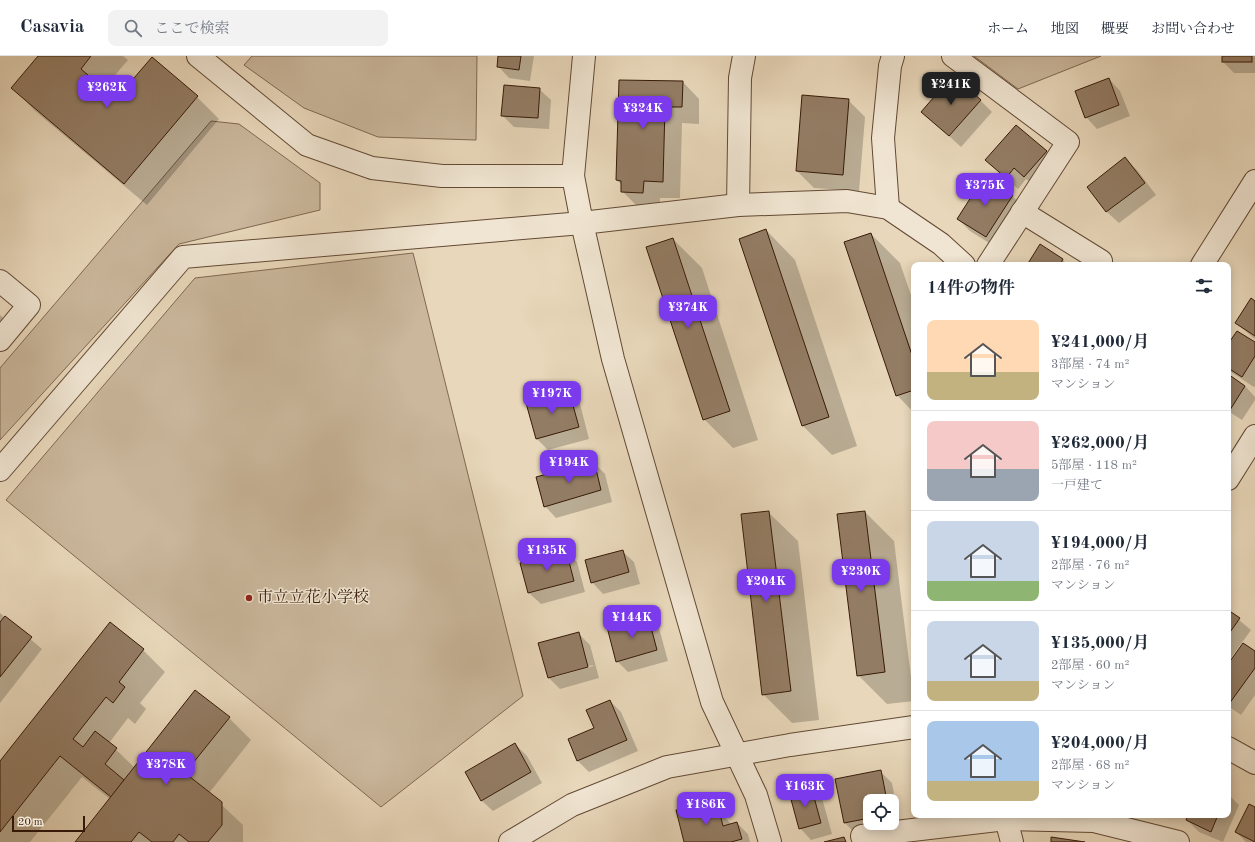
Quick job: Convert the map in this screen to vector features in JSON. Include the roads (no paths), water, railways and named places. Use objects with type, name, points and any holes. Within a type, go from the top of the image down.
[{"type":"street","points":[[198,56],[307,145],[372,168],[442,176],[573,176]]},
{"type":"street","points":[[584,56],[573,176],[613,360],[712,702],[756,795],[770,842]]},
{"type":"street","points":[[738,205],[740,78],[744,56]]},
{"type":"street","points":[[888,208],[884,138],[890,66],[893,56]]},
{"type":"street","points":[[953,56],[1068,142],[990,262]]},
{"type":"street","points":[[1204,262],[1255,181]]},
{"type":"street","points":[[0,470],[183,257],[582,223],[738,205],[847,201],[888,208],[941,244],[961,262]]},
{"type":"street","points":[[1022,212],[1101,261]]},
{"type":"street","points":[[0,281],[29,305],[0,340]]},
{"type":"street","points":[[1231,474],[1254,439]]},
{"type":"street","points":[[510,842],[572,805],[667,767],[911,727]]},
{"type":"street","points":[[1231,750],[1255,763]]},
{"type":"street","points":[[864,842],[862,836],[998,818]]},
{"type":"street","points":[[1006,818],[1012,842]]},
{"type":"street","points":[[1028,818],[1094,821],[1178,842]]},
{"type":"place","name":"市立立花小学校","points":[[249,598]]}]
